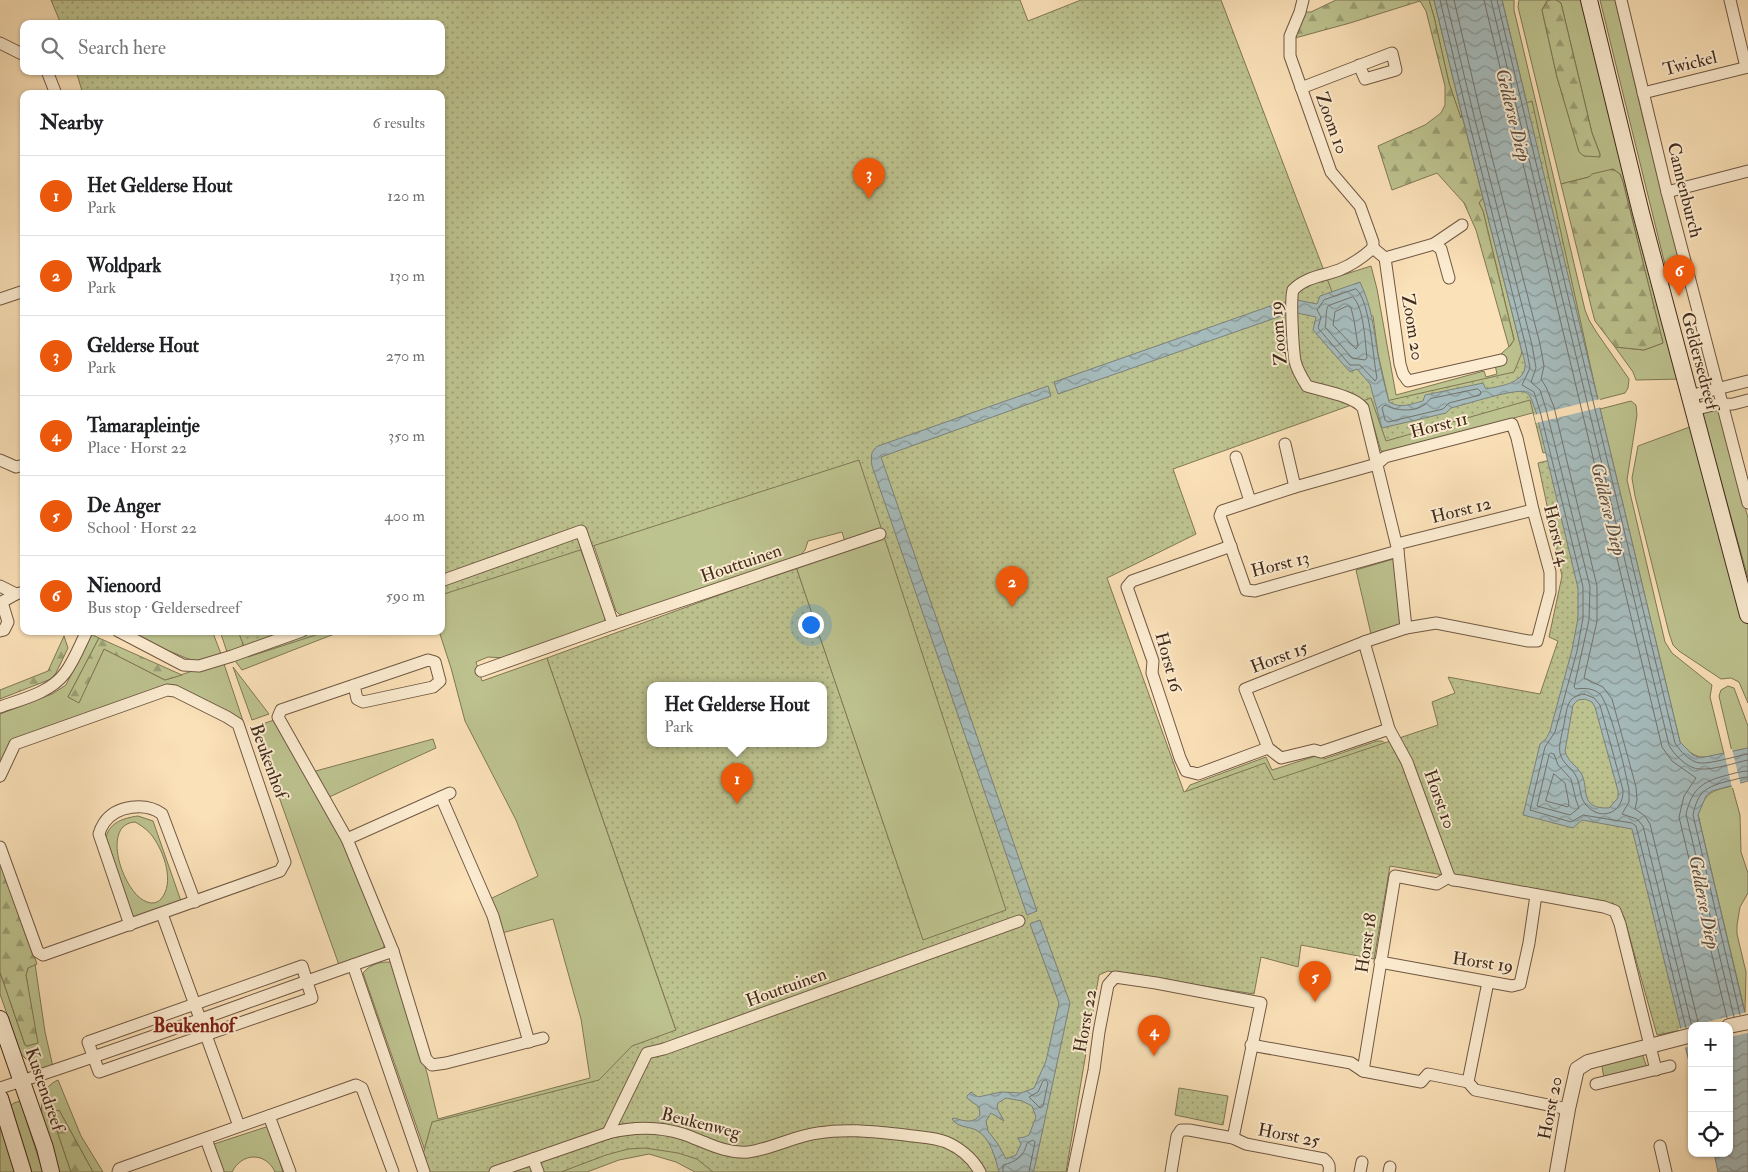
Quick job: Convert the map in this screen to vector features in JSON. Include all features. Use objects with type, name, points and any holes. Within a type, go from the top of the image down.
[{"type":"main road","name":"Geldersedreef","points":[[1589,0],[1641,213],[1748,588]]},
{"type":"main road","name":"Geldersedreef","points":[[1596,0],[1748,615]]},
{"type":"main road","name":"Kustendreef","points":[[0,1019],[45,1148],[51,1172]]},
{"type":"main road","points":[[0,1098],[23,1172]]},
{"type":"street","name":"Zoom 10","points":[[1303,0],[1290,36],[1290,56],[1332,172],[1360,206],[1373,242],[1373,248]]},
{"type":"street","name":"Cannenburch","points":[[1620,0],[1667,192],[1748,503]]},
{"type":"street","name":"Twickel","points":[[1642,93],[1747,67],[1730,0]]},
{"type":"street","points":[[0,43],[20,53]]},
{"type":"street","points":[[1301,88],[1359,65]]},
{"type":"street","points":[[49,75],[54,90]]},
{"type":"street","points":[[1667,192],[1748,171]]},
{"type":"street","points":[[1373,248],[1385,258],[1434,244],[1462,225]]},
{"type":"street","points":[[1434,244],[1441,249],[1449,278]]},
{"type":"street","name":"Zoom 19","points":[[1373,248],[1363,257],[1340,269],[1300,282],[1292,293],[1292,316],[1295,361],[1300,376],[1307,386],[1352,399],[1359,403],[1363,408],[1377,464]]},
{"type":"street","name":"Zoom 20","points":[[1385,258],[1400,364],[1403,374],[1408,380],[1501,360]]},
{"type":"street","points":[[0,299],[20,292]]},
{"type":"street","points":[[1694,402],[1717,388],[1748,381]]},
{"type":"street","points":[[1694,402],[1733,404],[1748,400]]},
{"type":"street","name":"Horst 11","points":[[1220,516],[1222,511],[1295,487],[1377,464],[1385,457],[1512,424]]},
{"type":"street","name":"Horst 14","points":[[1406,628],[1436,623],[1528,641],[1537,641],[1550,592],[1550,572],[1512,424]]},
{"type":"street","points":[[1285,444],[1295,487]]},
{"type":"street","points":[[1236,457],[1250,501]]},
{"type":"street","points":[[0,460],[16,468],[20,466]]},
{"type":"street","points":[[1364,642],[1406,628],[1398,547],[1377,464]]},
{"type":"street","name":"Horst 12","points":[[1398,547],[1533,510]]},
{"type":"street","name":"Horst 13","points":[[1220,516],[1246,590],[1255,591],[1398,547]]},
{"type":"street","points":[[445,580],[582,531],[613,624]]},
{"type":"street","name":"Houttuinen","points":[[481,671],[613,624],[880,534]]},
{"type":"street","name":"Horst 16","points":[[1231,546],[1132,581],[1127,588],[1154,661],[1152,673],[1186,771],[1198,774],[1268,748]]},
{"type":"street","points":[[0,586],[20,593]]},
{"type":"street","points":[[0,631],[4,630],[8,622],[1,602],[20,593]]},
{"type":"street","points":[[0,707],[38,694],[50,687],[65,673],[85,635]]},
{"type":"street","points":[[126,635],[183,665],[199,666],[290,635]]},
{"type":"street","name":"Horst 15","points":[[1268,748],[1245,689],[1364,642]]},
{"type":"street","name":"Horst 10","points":[[1364,642],[1389,729],[1407,762],[1449,876]]},
{"type":"street","name":"Beukenhof","points":[[354,685],[357,699],[363,702],[433,687],[440,681],[435,662],[428,660],[354,685],[281,710],[278,717],[347,839],[393,952],[426,1059],[432,1065],[543,1038]]},
{"type":"street","name":"Beukenhof","points":[[0,776],[15,744],[167,690],[175,691],[238,724],[286,862],[280,871],[43,955],[38,952],[0,847]]},
{"type":"street","points":[[1268,748],[1281,758],[1314,750],[1321,752],[1389,729]]},
{"type":"street","points":[[347,839],[446,795],[493,916],[528,1042]]},
{"type":"street","points":[[130,925],[98,834],[105,821],[125,808],[156,809],[162,814],[195,902]]},
{"type":"street","name":"Horst 18","points":[[1363,1071],[1395,876],[1437,884],[1449,876]]},
{"type":"street","points":[[1449,876],[1453,880],[1604,907],[1615,912],[1620,924],[1656,1070]]},
{"type":"street","name":"Horst 19","points":[[1380,962],[1512,986],[1520,984],[1530,943],[1536,895]]},
{"type":"street","points":[[162,914],[239,1126]]},
{"type":"street","name":"Houttuinen","points":[[608,1133],[647,1053],[1019,921]]},
{"type":"street","points":[[0,1088],[93,1058],[307,980],[393,952]]},
{"type":"street","points":[[353,965],[424,1172]]},
{"type":"street","points":[[302,966],[307,980],[312,998],[99,1072],[93,1058],[88,1042],[302,966]]},
{"type":"street","name":"Horst 22","points":[[1073,1172],[1094,1070],[1108,985],[1115,977],[1156,983],[1261,1004],[1243,1085]]},
{"type":"street","points":[[1468,1082],[1488,982]]},
{"type":"street","points":[[1733,1025],[1748,1022]]},
{"type":"street","name":"Horst 20","points":[[1557,1172],[1577,1069],[1588,1062],[1688,1036]]},
{"type":"street","points":[[1251,1045],[1351,1063],[1363,1071],[1420,1082],[1428,1074],[1468,1082],[1475,1090],[1568,1108]]},
{"type":"street","points":[[1596,1084],[1670,1066]]},
{"type":"street","points":[[118,1172],[119,1169],[356,1085],[362,1088],[393,1172]]},
{"type":"street","name":"Horst 25","points":[[1233,1138],[1243,1085]]},
{"type":"street","points":[[269,1116],[290,1172]]},
{"type":"street","name":"Beukenweg","points":[[495,1172],[608,1133],[624,1129],[665,1129],[723,1150],[748,1152],[816,1133],[856,1130],[922,1137],[945,1142],[961,1150],[980,1172]]},
{"type":"street","name":"Horst 25","points":[[1171,1172],[1177,1136],[1182,1130],[1233,1138],[1246,1144],[1324,1159],[1330,1167],[1329,1172]]},
{"type":"street","points":[[206,1139],[218,1172]]},
{"type":"street","points":[[1660,1146],[1666,1172]]},
{"type":"street","points":[[534,1159],[538,1172]]},
{"type":"green space","points":[[51,0],[1020,0],[1028,21],[1081,0],[1221,0],[1337,305],[1386,401],[1514,372],[1523,350],[1468,122],[1532,101],[1606,437],[1543,453],[1530,400],[1386,441],[1371,398],[1173,469],[1196,534],[1107,578],[1184,792],[1265,763],[1274,780],[1438,725],[1432,702],[1455,693],[1448,677],[1540,694],[1558,641],[1549,637],[1562,576],[1538,463],[1607,446],[1679,747],[1712,788],[1696,805],[1743,1018],[1718,1022],[1688,1022],[1688,1029],[1657,1035],[1624,917],[1614,904],[1390,866],[1374,959],[1301,945],[1298,967],[1261,957],[1254,994],[1108,971],[1099,975],[1066,1172],[713,1172],[697,1159],[678,1153],[645,1148],[628,1149],[606,1155],[561,1172],[418,1172],[432,1122],[599,1080],[632,1046],[676,1030],[547,658],[796,567],[923,940],[1006,910],[859,460],[445,594],[445,90],[82,90],[77,75],[445,75],[445,20],[59,20]]},
{"type":"green space","points":[[1336,0],[1429,0],[1449,83],[1461,118],[1462,115],[1483,198],[1479,203],[1483,211],[1514,340],[1509,347],[1476,230],[1464,203],[1437,173],[1392,190],[1378,146],[1425,125],[1441,113],[1445,105],[1445,86],[1426,11],[1420,1],[1295,38],[1303,12],[1311,12]]},
{"type":"green space","points":[[1429,0],[1434,0],[1462,115],[1461,119],[1449,83]]},
{"type":"green space","points":[[1502,0],[1514,0],[1514,10],[1585,310],[1597,333],[1629,379],[1628,388],[1625,393],[1598,400]]},
{"type":"green space","points":[[1519,0],[1551,0],[1547,1],[1542,10],[1557,77],[1579,151],[1584,156],[1600,154],[1592,133],[1561,3],[1556,0],[1587,0],[1683,379],[1636,380],[1633,372],[1615,347],[1644,350],[1663,343],[1623,182],[1620,174],[1613,169],[1561,184],[1518,7]]},
{"type":"green space","points":[[1551,0],[1561,3],[1592,133],[1600,157],[1584,156],[1579,152],[1557,77],[1542,10],[1547,1]]},
{"type":"green space","points":[[1600,0],[1615,0],[1684,277],[1669,281]]},
{"type":"green space","points":[[1613,169],[1620,174],[1623,182],[1663,343],[1644,350],[1615,347],[1595,321],[1561,184]]},
{"type":"green space","points":[[1483,198],[1525,367],[1520,378],[1389,402],[1378,354],[1373,316],[1320,296],[1296,290],[1371,266],[1377,289],[1396,395],[1484,371],[1486,377],[1497,374],[1494,360],[1511,345],[1514,339],[1483,211],[1479,203]]},
{"type":"green space","points":[[1370,384],[1382,428],[1530,395],[1536,412],[1388,452],[1381,451],[1367,403],[1343,392]]},
{"type":"green space","points":[[1631,401],[1636,405],[1637,415],[1627,480],[1665,642],[1672,653],[1712,685],[1710,697],[1724,754],[1700,757],[1680,742],[1600,409]]},
{"type":"green space","points":[[1710,407],[1719,411],[1748,518],[1748,578],[1702,413]]},
{"type":"green space","points":[[1695,425],[1748,623],[1748,703],[1739,682],[1731,678],[1721,679],[1673,645],[1635,496],[1632,478],[1638,446]]},
{"type":"green space","points":[[854,439],[1027,915],[926,950],[796,567],[847,549],[842,532],[808,541],[805,550],[800,556],[624,615],[616,611],[592,540]]},
{"type":"green space","points":[[578,543],[605,613],[605,620],[602,623],[504,658],[488,657],[476,662],[482,681],[547,658],[679,1039],[602,1130],[431,1168],[363,973],[373,965],[381,962],[394,963],[427,1073],[438,1119],[590,1078],[581,1019],[553,919],[502,933],[490,899],[538,876],[516,820],[465,721],[440,635],[445,635],[445,584]]},
{"type":"green space","points":[[1397,558],[1402,626],[1371,634],[1356,570]]},
{"type":"green space","points":[[91,635],[99,638],[68,697],[79,702],[104,649],[165,680],[223,661],[247,733],[188,696],[172,693],[16,745],[0,783],[0,714],[52,694],[66,685]]},
{"type":"green space","points":[[130,635],[214,635],[221,654],[196,662]]},
{"type":"green space","points":[[221,635],[244,635],[242,647],[227,652]]},
{"type":"green space","points":[[240,635],[316,635],[248,657]]},
{"type":"green space","points":[[298,635],[332,635],[242,670],[233,658]]},
{"type":"green space","points":[[64,636],[68,648],[51,679],[0,699],[0,690],[48,671]]},
{"type":"green space","points":[[99,638],[182,675],[165,680],[104,649],[79,703],[68,697]]},
{"type":"green space","points":[[233,667],[269,714],[252,720]]},
{"type":"green space","points":[[1728,686],[1734,688],[1748,726],[1748,748],[1732,752],[1719,696],[1721,690]]},
{"type":"green space","points":[[274,720],[346,849],[386,942],[382,950],[339,965],[254,727]]},
{"type":"green space","points":[[433,739],[436,748],[327,798],[312,772]]},
{"type":"green space","points":[[1382,741],[1386,744],[1324,772],[1178,802],[1190,785],[1266,757],[1272,770],[1322,754],[1324,759]]},
{"type":"green space","points":[[1732,786],[1740,815],[1741,852],[1748,873],[1748,893],[1740,907],[1737,925],[1737,934],[1746,972],[1745,1012],[1698,815],[1703,802],[1709,794]]},
{"type":"green space","points":[[138,816],[153,821],[182,904],[134,921],[106,837],[114,824]],"holes":[[[135,822],[147,830],[153,837],[164,859],[168,876],[167,885],[161,899],[155,903],[147,902],[138,896],[123,874],[119,860],[117,846],[119,834],[124,826]]]},
{"type":"green space","points":[[0,859],[37,964],[28,968],[26,975],[38,1043],[27,1046],[25,1045],[0,972]]},
{"type":"green space","points":[[35,964],[45,1032],[53,1067],[41,1069],[31,1064],[21,1054],[0,994],[0,972],[25,1045],[37,1043],[26,975],[28,968]]},
{"type":"green space","points":[[1642,1053],[1647,1068],[1604,1079],[1602,1066]]},
{"type":"green space","points":[[58,1080],[81,1136],[103,1172],[93,1172],[59,1110],[51,1113],[71,1172],[59,1172],[43,1122],[42,1109],[43,1097],[48,1087]]},
{"type":"green space","points":[[1179,1088],[1228,1096],[1223,1125],[1175,1115]]},
{"type":"green space","points":[[20,1101],[43,1172],[31,1172],[9,1107]]},
{"type":"green space","points":[[59,1110],[93,1172],[71,1172],[51,1113]]},
{"type":"green space","points":[[0,1123],[17,1172],[0,1172]]},
{"type":"green space","points":[[269,1126],[283,1172],[275,1172],[266,1161],[254,1157],[248,1158],[236,1165],[232,1172],[220,1172],[213,1149],[214,1144]]},
{"type":"green space","points":[[622,1139],[771,1172],[695,1172],[676,1162],[649,1154],[619,1160],[587,1172],[558,1172]]},
{"type":"water","name":"Gelderse Diep","points":[[1434,0],[1502,0],[1680,742],[1693,755],[1700,758],[1748,748],[1748,781],[1712,791],[1706,796],[1698,815],[1748,1026],[1748,1172],[1718,1172],[1715,1157],[1733,1157],[1733,1022],[1688,1022],[1688,1058],[1632,829],[1582,820],[1573,828],[1523,815],[1540,744],[1546,739],[1550,731],[1572,650],[1578,618],[1578,588],[1536,412],[1527,393],[1511,392],[1451,408],[1446,413],[1382,428],[1370,384],[1357,369],[1350,372],[1313,330],[1316,317],[1297,313],[1281,316],[1058,394],[1054,382],[1276,304],[1297,300],[1317,304],[1320,296],[1360,282],[1370,310],[1379,361],[1389,402],[1393,404],[1406,405],[1423,401],[1425,395],[1483,383],[1486,389],[1510,383],[1523,373],[1525,367]],"holes":[[[1585,699],[1592,702],[1618,791],[1618,798],[1609,808],[1599,807],[1589,802],[1584,779],[1565,751],[1573,705],[1578,700]]]},
{"type":"water","points":[[1048,386],[1051,396],[881,457],[1037,911],[1027,915],[872,466],[871,457],[872,452],[878,446]]},
{"type":"water","points":[[1040,920],[1070,1003],[1034,1170],[1033,1172],[999,1172],[992,1149],[985,1138],[976,1130],[960,1125],[952,1119],[971,1121],[980,1115],[979,1107],[967,1098],[971,1092],[978,1097],[1001,1092],[1021,1093],[1034,1088],[1046,1061],[1059,1003],[1030,924]],"holes":[[[1006,1098],[1022,1101],[1032,1106],[1036,1117],[1029,1135],[1018,1138],[1021,1144],[1016,1155],[1006,1159],[988,1131],[986,1121],[991,1113],[1004,1121],[997,1108],[998,1103]]]},
{"type":"pier","points":[[1600,399],[1602,407],[1536,423],[1534,415]]},
{"type":"pier","points":[[1732,749],[1741,786],[1732,788],[1724,751]]},
{"type":"pier","points":[[1747,1012],[1748,1033],[1733,1036],[1733,1022],[1706,1022]]},
{"type":"pier","points":[[1688,1027],[1688,1047],[1683,1048],[1678,1029]]},
{"type":"place","name":"Gelderse Hout","points":[[869,199]]},
{"type":"place","name":"Nienoord","points":[[1679,296]]},
{"type":"place","name":"Woldpark","points":[[1012,607]]},
{"type":"place","name":"Het Gelderse Hout","points":[[737,804]]},
{"type":"place","name":"De Anger","points":[[1315,1002]]},
{"type":"place","name":"Tamarapleintje","points":[[1154,1056]]},
{"type":"district","name":"Beukenhof","points":[[194,1025]]}]
